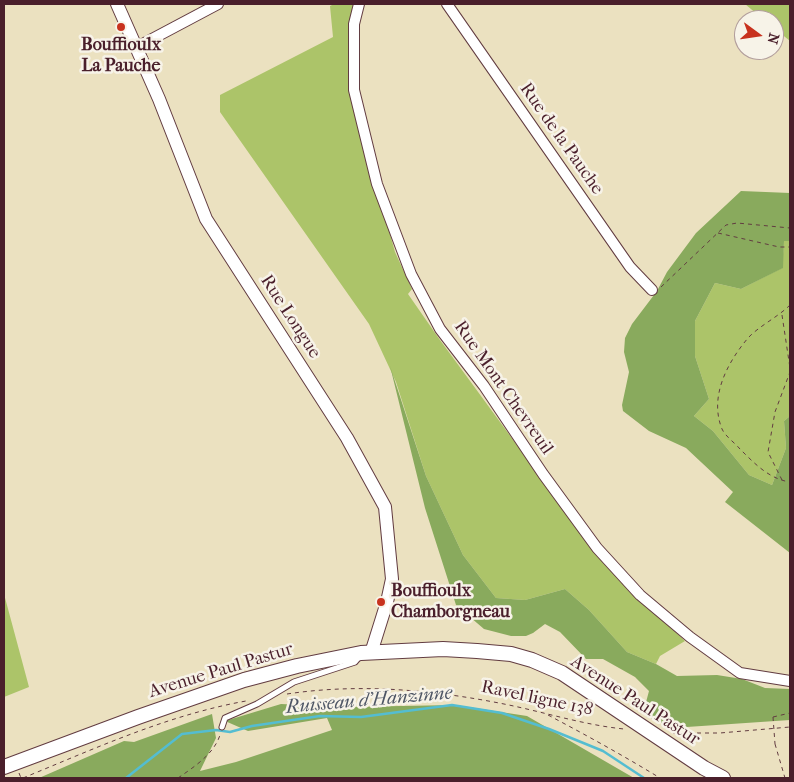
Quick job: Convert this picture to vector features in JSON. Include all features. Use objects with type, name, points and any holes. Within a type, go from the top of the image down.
[{"type":"main road","name":"Avenue Paul Pastur","points":[[4,767],[244,680],[297,666],[366,653],[443,649],[511,654],[532,660],[562,674],[704,768],[723,778]]},
{"type":"street","name":"Rue Longue","points":[[117,4],[137,47],[206,219],[348,438],[385,507],[392,579],[387,602],[366,653]]},
{"type":"street","points":[[137,47],[218,4]]},
{"type":"street","name":"Rue Mont Chevreuil","points":[[359,4],[354,24],[354,90],[377,184],[411,274],[440,329],[484,386],[543,474],[597,548],[640,595],[690,637],[740,673],[790,681]]},
{"type":"street","name":"Rue de la Pauche","points":[[447,4],[630,267],[652,290]]},
{"type":"lane","points":[[222,727],[224,718],[257,704],[294,682],[355,662],[366,653]]},
{"type":"path","points":[[652,290],[659,289],[726,225],[737,223],[790,228]]},
{"type":"path","points":[[717,233],[779,247],[790,247]]},
{"type":"path","points":[[790,305],[749,337],[723,375],[716,408],[723,431],[760,468],[782,481],[790,482]]},
{"type":"path","points":[[782,313],[790,368]]},
{"type":"path","points":[[782,481],[768,452],[775,412],[790,372]]},
{"type":"path","name":"Ravel ligne 138","points":[[286,694],[334,689],[439,693],[504,704],[613,728],[631,729]]},
{"type":"path","points":[[23,778],[145,728],[189,714],[252,700]]},
{"type":"path","points":[[545,713],[621,754],[660,778]]},
{"type":"path","points":[[785,778],[775,744],[773,718],[790,713]]},
{"type":"path","points":[[667,732],[685,734],[720,733],[790,727]]},
{"type":"path","points":[[178,778],[193,768],[217,744],[220,735]]},
{"type":"green space","points":[[334,4],[354,4],[350,21],[349,85],[395,252],[412,289],[408,294],[604,564],[685,641],[660,656],[656,664],[627,652],[589,610],[565,589],[525,600],[496,598],[463,555],[426,476],[396,382],[369,324],[220,112],[220,95],[333,37],[330,6]]},
{"type":"green space","points":[[745,4],[790,4],[790,41],[784,36],[784,10],[752,10]]},
{"type":"green space","points":[[741,191],[790,193],[790,241],[784,241],[783,268],[741,289],[715,283],[695,321],[695,356],[709,399],[694,416],[713,431],[749,475],[772,485],[786,448],[784,421],[790,416],[790,553],[725,502],[733,492],[686,448],[649,431],[623,411],[622,405],[629,372],[624,352],[625,338],[632,324],[696,233]]},
{"type":"green space","points":[[784,241],[790,241],[790,416],[784,421],[786,448],[772,485],[749,475],[713,431],[694,416],[709,399],[695,356],[695,321],[715,283],[741,289],[782,268]]},
{"type":"green space","points":[[390,366],[426,476],[463,555],[496,598],[525,600],[565,589],[589,610],[627,652],[656,664],[677,676],[717,675],[742,679],[765,688],[790,689],[790,720],[672,728],[646,716],[645,706],[649,691],[635,677],[603,659],[586,659],[560,632],[545,624],[526,636],[511,636],[484,629],[456,605],[425,508]]},
{"type":"green space","points":[[4,594],[29,687],[4,697]]},
{"type":"green space","points":[[281,704],[347,707],[455,705],[527,716],[634,778],[39,778],[124,741],[134,742],[212,714],[216,738],[200,771],[236,762],[332,730],[327,718],[248,731],[225,721]]},
{"type":"waterway","name":"Ruisseau d'Hanzinne","points":[[126,778],[182,734],[216,730],[230,732],[252,726],[320,716],[361,717],[452,705],[502,713],[549,729],[603,751],[644,778]]},
{"type":"place","name":"Bouffioulx La Pauche","points":[[121,27]]},
{"type":"place","name":"Bouffioulx Chamborgneau","points":[[381,602]]}]
